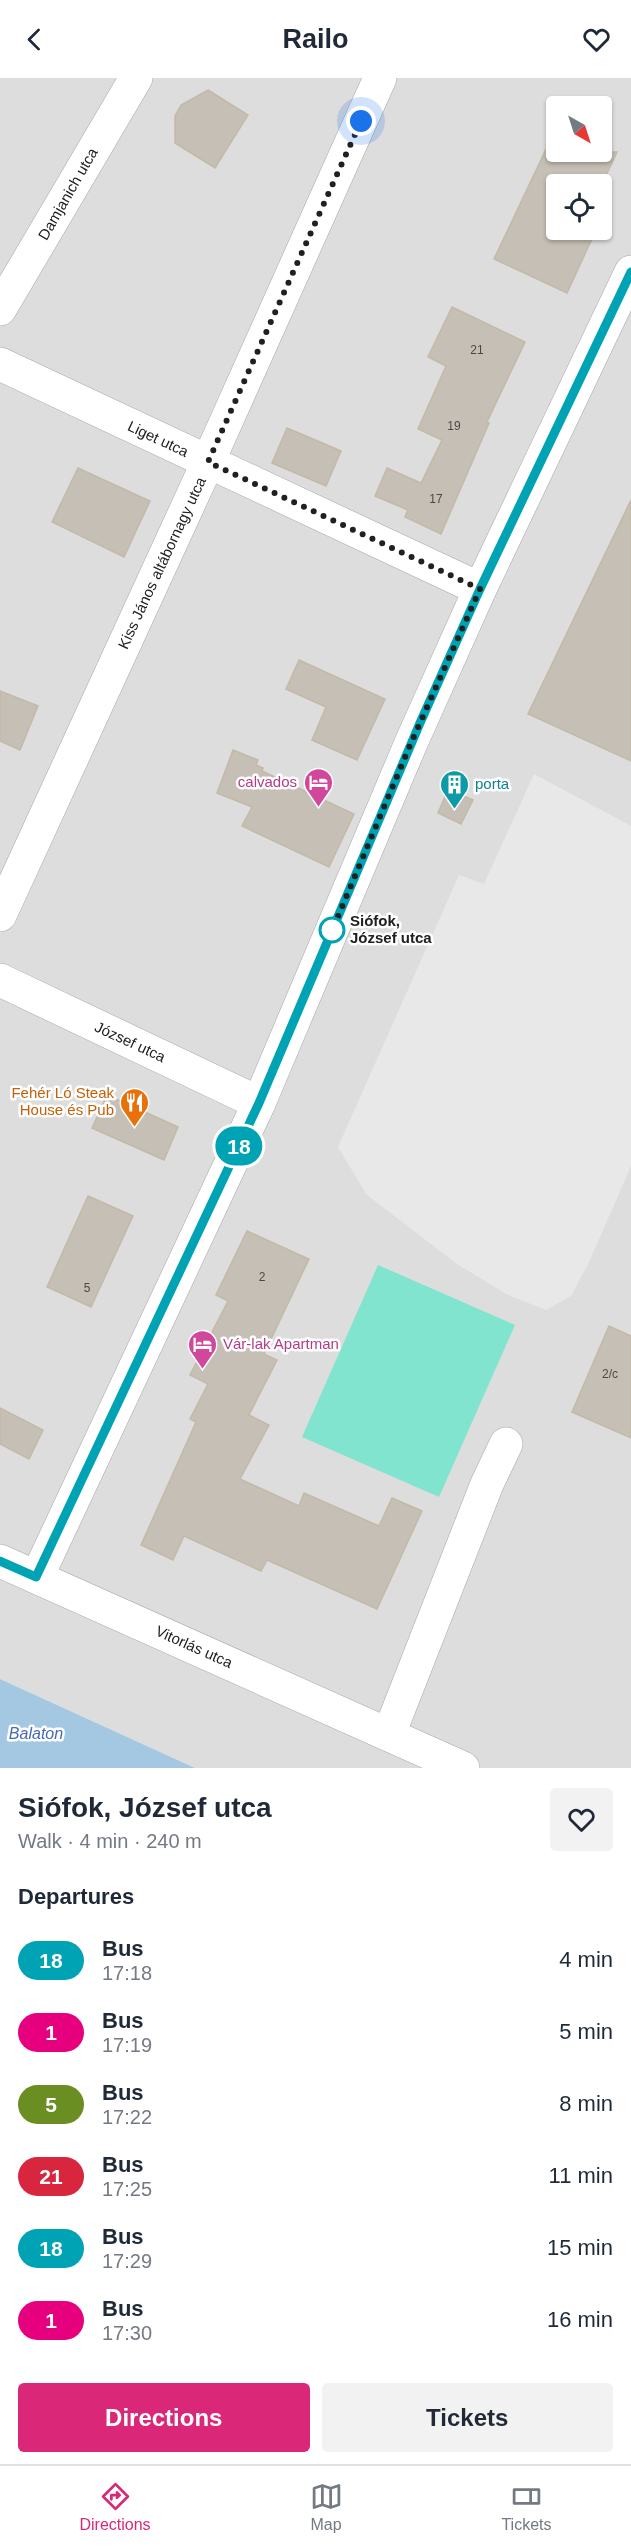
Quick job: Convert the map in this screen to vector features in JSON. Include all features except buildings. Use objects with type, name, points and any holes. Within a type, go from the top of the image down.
[{"type":"street","name":"Damjanich utca","points":[[0,309],[136,78]]},
{"type":"street","name":"Kiss János altábornagy utca","points":[[0,915],[208,462],[380,78]]},
{"type":"street","points":[[36,1577],[259,1103],[411,743],[480,589],[631,272]]},
{"type":"street","name":"Liget utca","points":[[0,364],[480,589]]},
{"type":"street","name":"József utca","points":[[0,980],[259,1103]]},
{"type":"street","points":[[389,1734],[487,1484],[506,1444]]},
{"type":"street","name":"Vitorlás utca","points":[[0,1561],[463,1768]]},
{"type":"shaded area","points":[[0,78],[631,78],[631,1768],[195,1768],[0,1679]]},
{"type":"shaded area","points":[[534,774],[631,826],[631,1166],[589,1262],[571,1296],[546,1310],[508,1295],[457,1264],[367,1195],[338,1147],[459,875],[484,884]]},
{"type":"shaded area","points":[[378,1265],[515,1325],[439,1497],[302,1437]]},
{"type":"water","name":"Balaton","points":[[0,1679],[195,1768],[0,1768]]},
{"type":"bus line","name":"18","points":[[0,1561],[36,1577],[259,1103],[420,723],[480,589],[631,272]]},
{"type":"place","name":"calvados","points":[[318,808]]},
{"type":"place","name":"porta","points":[[454,810]]},
{"type":"place","name":"Siófok, József utca","points":[[332,930]]},
{"type":"place","name":"Fehér Ló Steak House és Pub","points":[[135,1128]]},
{"type":"place","name":"Vár-lak Apartman","points":[[202,1370]]},
{"type":"route","points":[[332,930],[331,933],[411,743],[480,589],[208,462],[361,121]]}]
